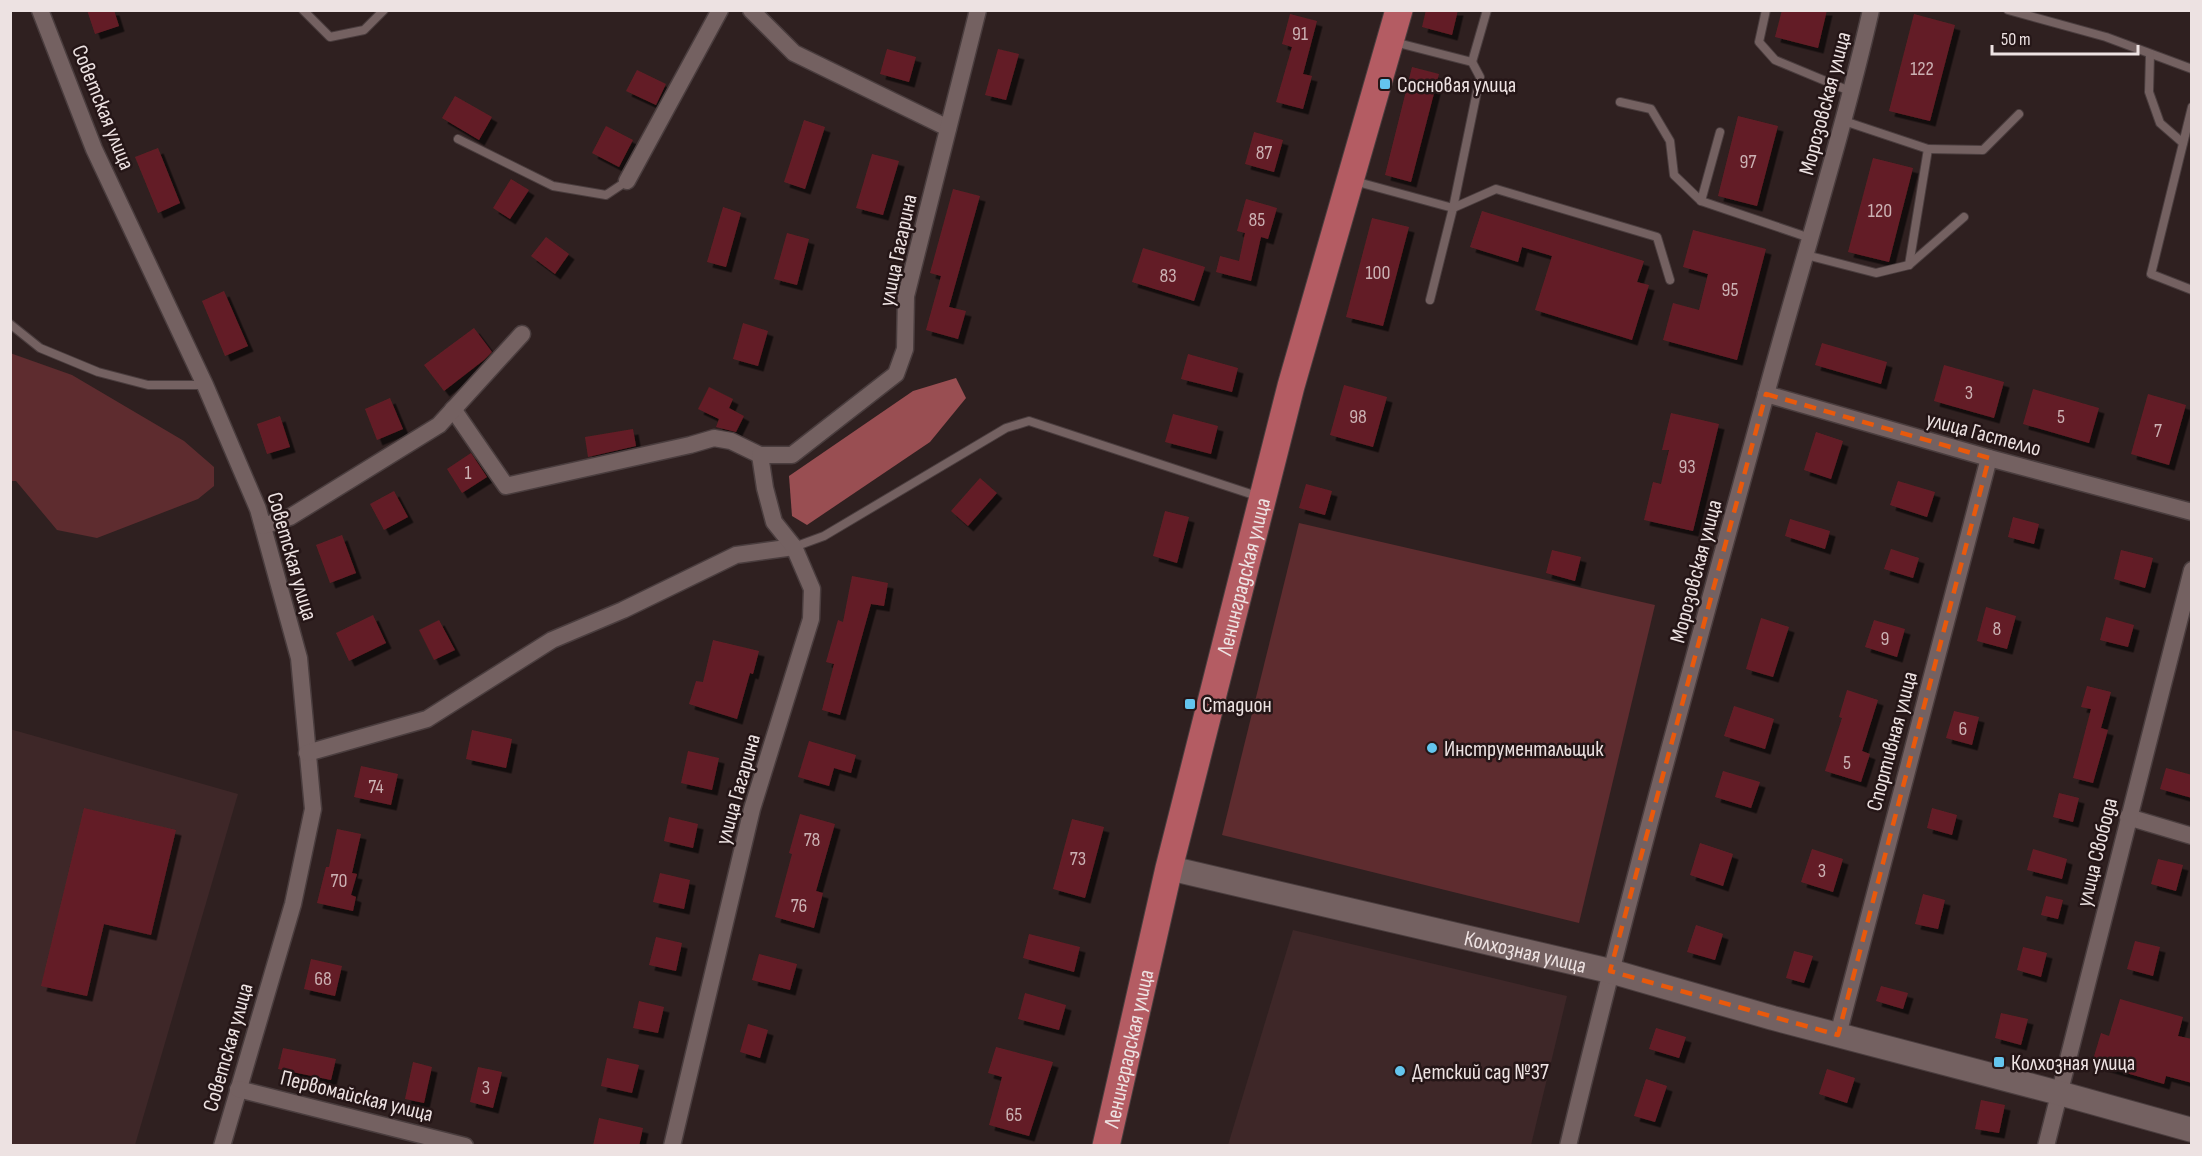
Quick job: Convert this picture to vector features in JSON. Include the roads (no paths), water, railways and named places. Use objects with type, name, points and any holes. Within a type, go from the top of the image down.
[{"type":"main road","name":"Ленинградская улица","points":[[1106,1146],[1169,868],[1291,386],[1399,10]]},
{"type":"main road","name":"Колхозная улица","points":[[1169,868],[1610,971],[2192,1130]]},
{"type":"street","name":"Советская улица","points":[[40,10],[94,149],[205,385],[258,509],[299,658],[313,809],[293,904],[222,1146]]},
{"type":"street","points":[[627,181],[720,10]]},
{"type":"street","points":[[751,10],[794,53],[948,128]]},
{"type":"street","name":"улица Гагарина","points":[[453,409],[506,486],[714,438],[732,441],[760,455],[792,455],[896,374],[905,349],[906,296],[978,10]]},
{"type":"street","name":"Морозовская улица","points":[[1568,1146],[1610,971],[1766,394],[1852,92],[1871,10]]},
{"type":"street","points":[[263,526],[290,517],[439,425],[522,334]]},
{"type":"street","name":"улица Гастелло","points":[[1766,394],[1989,458],[2192,512]]},
{"type":"street","name":"улица Гагарина","points":[[672,1146],[752,809],[811,619],[812,589],[794,548],[774,522],[765,488],[760,455]]},
{"type":"street","name":"Спортивная улица","points":[[1838,1035],[1989,458]]},
{"type":"street","points":[[308,753],[427,719],[552,640],[623,610],[736,555],[794,548]]},
{"type":"street","name":"улица Свобода","points":[[2046,1146],[2192,570]]},
{"type":"street","points":[[2128,817],[2192,836]]},
{"type":"street","name":"Первомайская улица","points":[[238,1089],[465,1146]]},
{"type":"lane","points":[[303,10],[330,37],[364,30],[384,10]]},
{"type":"lane","points":[[1430,300],[1453,208],[1480,77],[1472,62],[1487,10]]},
{"type":"lane","points":[[1766,10],[1759,42],[1775,60],[1852,92]]},
{"type":"lane","points":[[2008,10],[2106,38],[2192,69]]},
{"type":"lane","points":[[1390,41],[1472,62]]},
{"type":"lane","points":[[2150,54],[2149,92],[2160,123],[2183,143]]},
{"type":"lane","points":[[1620,102],[1651,109],[1670,141],[1674,175],[1701,201],[1810,238]]},
{"type":"lane","points":[[2192,107],[2151,274],[2192,290]]},
{"type":"lane","points":[[1844,121],[1928,148],[1983,150],[2019,114]]},
{"type":"lane","points":[[1701,201],[1720,132]]},
{"type":"lane","points":[[458,139],[553,186],[606,195],[627,181]]},
{"type":"lane","points":[[1909,265],[1928,148]]},
{"type":"lane","points":[[1350,180],[1453,208],[1496,189],[1657,237],[1670,280]]},
{"type":"lane","points":[[1806,255],[1876,273],[1909,265],[1964,217]]},
{"type":"lane","points":[[10,324],[40,348],[98,372],[148,385],[205,385]]},
{"type":"lane","points":[[794,548],[824,536],[1006,428],[1029,421],[1263,498]]},
{"type":"place","name":"Сосновая улица","points":[[1385,84]]},
{"type":"place","name":"Стадион","points":[[1190,704]]},
{"type":"place","name":"Инструментальщик","points":[[1432,748]]},
{"type":"place","name":"Колхозная улица","points":[[1999,1062]]},
{"type":"place","name":"Детский сад №37","points":[[1400,1071]]}]
